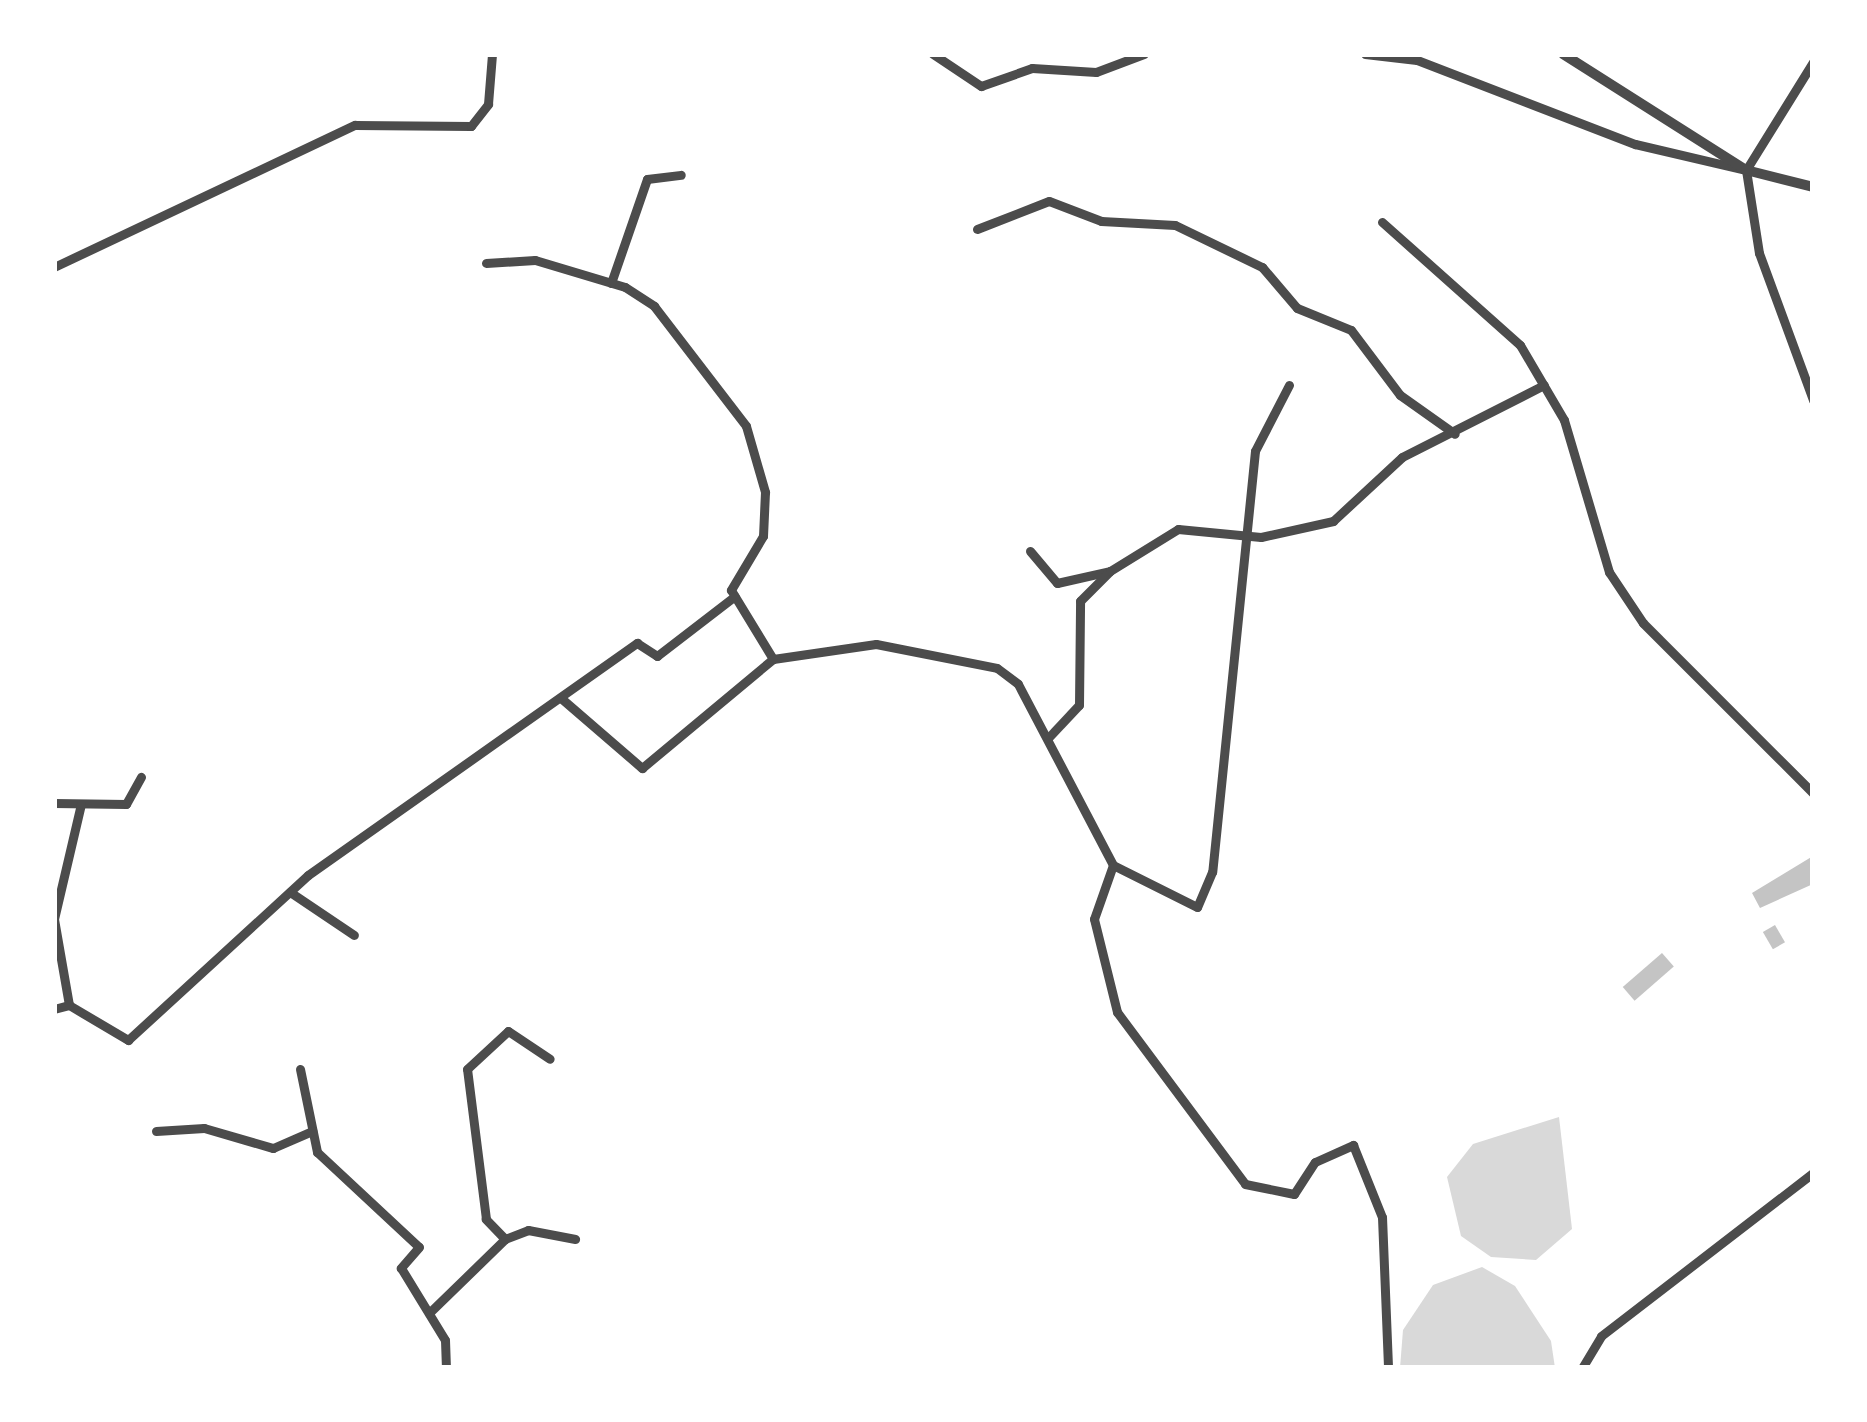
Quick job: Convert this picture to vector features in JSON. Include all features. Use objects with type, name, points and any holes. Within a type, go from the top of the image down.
[{"type":"street","points":[[54,267],[355,125],[471,126],[488,104],[492,54]]},
{"type":"street","points":[[934,54],[981,86],[1032,68],[1096,72],[1144,54]]},
{"type":"street","points":[[1365,54],[1417,60],[1635,144],[1813,187]]},
{"type":"street","points":[[1563,54],[1746,170]]},
{"type":"street","points":[[1813,62],[1746,170],[1759,253],[1813,400]]},
{"type":"street","points":[[611,283],[647,179],[681,175]]},
{"type":"street","points":[[977,229],[1049,201],[1101,221],[1175,225],[1262,267],[1297,308],[1351,330],[1400,395],[1455,434]]},
{"type":"street","points":[[1382,222],[1492,311],[1544,385],[1609,572],[1643,623],[1813,793]]},
{"type":"street","points":[[54,1009],[69,1005],[128,1040],[290,892],[637,643],[657,656],[735,596],[763,536],[765,492],[746,426],[654,306],[611,283],[535,260],[486,263]]},
{"type":"street","points":[[562,699],[641,768],[772,659],[876,644],[997,668],[1048,738],[1113,865],[1198,907],[1212,872],[1250,537],[1255,451],[1289,385]]},
{"type":"street","points":[[1048,738],[1079,706],[1080,602],[1110,571],[1178,530],[1250,537],[1333,520],[1402,457],[1544,385]]},
{"type":"street","points":[[1030,551],[1057,583],[1110,571]]},
{"type":"street","points":[[735,596],[772,659]]},
{"type":"street","points":[[54,803],[126,804],[141,777]]},
{"type":"street","points":[[69,1005],[54,919],[81,804]]},
{"type":"street","points":[[1113,865],[1094,919],[1117,1012],[1245,1184],[1294,1194],[1315,1162],[1353,1145],[1382,1217],[1388,1368]]},
{"type":"street","points":[[290,892],[354,935]]},
{"type":"street","points":[[505,1239],[486,1219],[467,1069],[508,1031],[550,1059]]},
{"type":"street","points":[[300,1069],[317,1152],[418,1247],[401,1268],[429,1313],[446,1368]]},
{"type":"street","points":[[156,1131],[204,1128],[273,1148],[312,1132]]},
{"type":"street","points":[[1582,1368],[1601,1336],[1813,1173]]},
{"type":"street","points":[[429,1313],[505,1239],[528,1230],[575,1239]]},
{"type":"shaded area","points":[[1559,1117],[1572,1229],[1536,1260],[1491,1257],[1461,1236],[1447,1177],[1473,1144]]},
{"type":"shaded area","points":[[1482,1267],[1515,1286],[1551,1341],[1555,1368],[1400,1368],[1403,1330],[1433,1285]]},
{"type":"building","points":[[1813,856],[1813,884],[1760,908],[1752,893]]},
{"type":"building","points":[[1775,925],[1785,942],[1773,949],[1763,932]]},
{"type":"building","points":[[1662,953],[1674,967],[1635,1001],[1623,987]]}]
